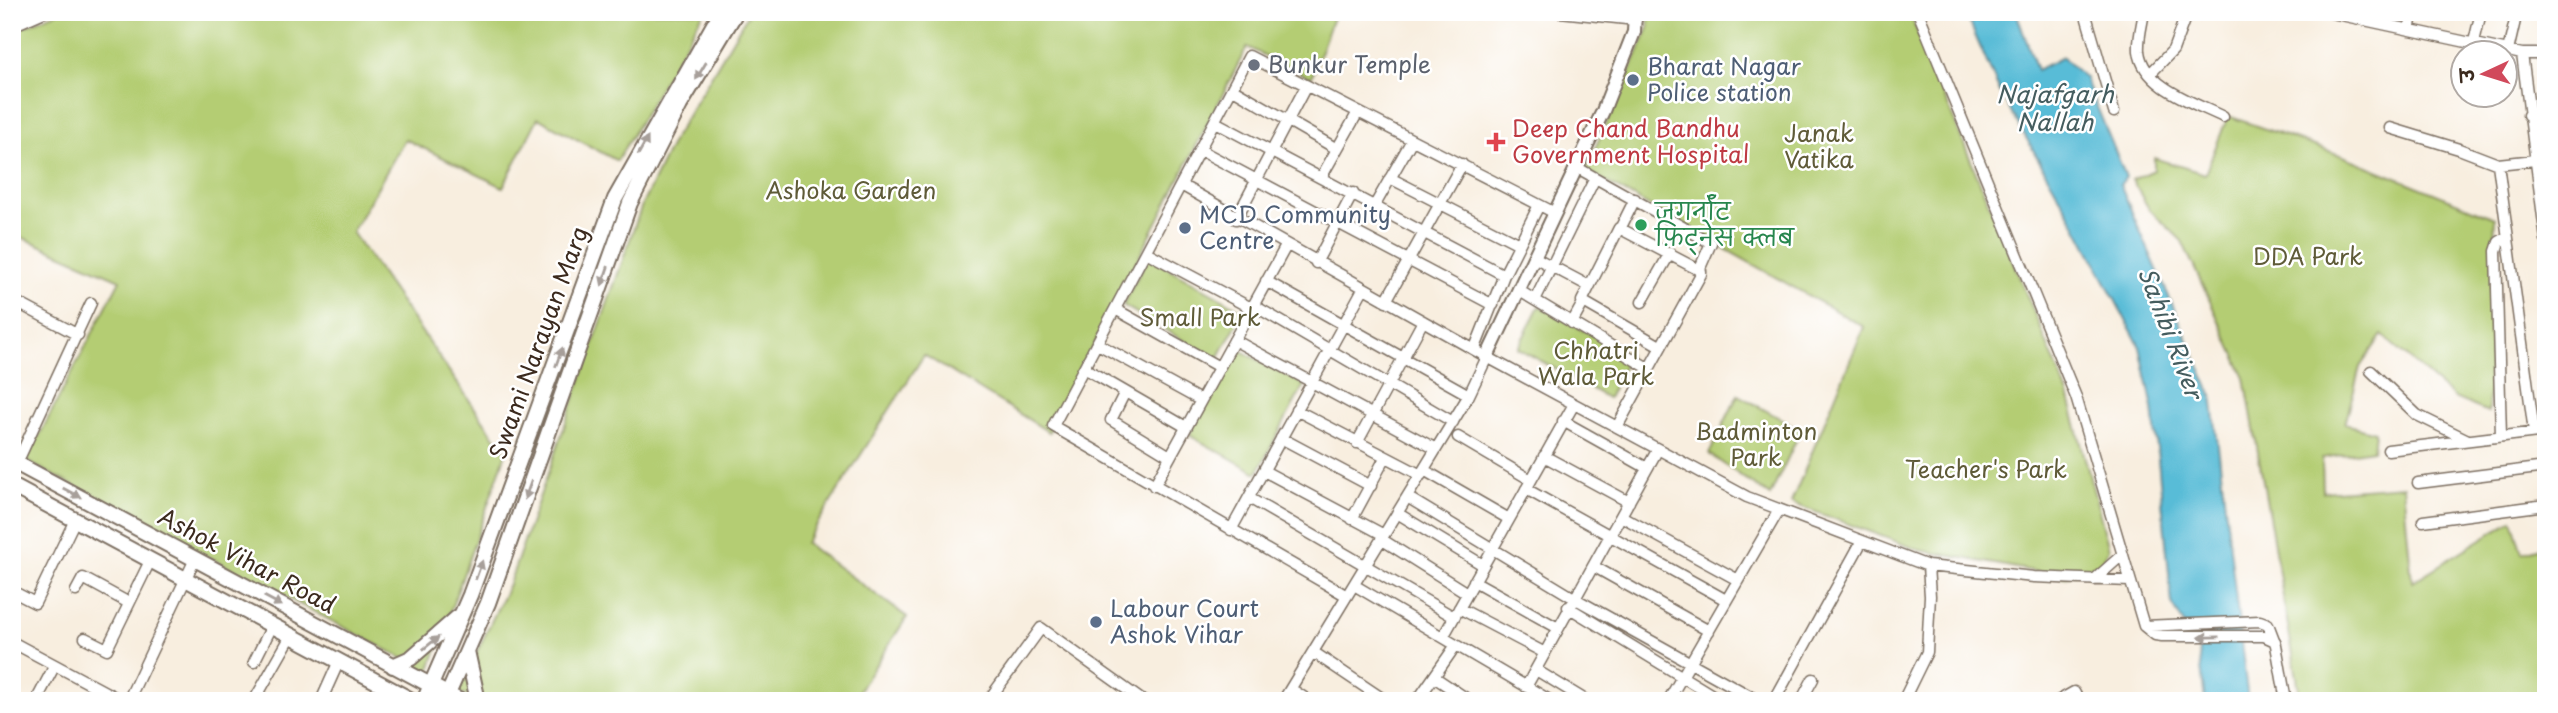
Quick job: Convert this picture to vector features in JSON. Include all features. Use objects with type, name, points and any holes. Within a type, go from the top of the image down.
[{"type":"main road","name":"Swami Narayan Marg","points":[[424,701],[463,612],[615,199],[721,12]]},
{"type":"main road","name":"Swami Narayan Marg","points":[[451,699],[569,378],[629,203],[674,116],[736,12]]},
{"type":"main road","name":"Ashok Vihar Road","points":[[15,462],[432,686],[451,699]]},
{"type":"main road","name":"Ashok Vihar Road","points":[[12,486],[413,701]]},
{"type":"main road","points":[[393,666],[411,658],[463,612]]},
{"type":"main road","points":[[467,650],[478,701]]},
{"type":"street","points":[[12,26],[44,12]]},
{"type":"street","points":[[1283,701],[1469,395],[1603,111],[1634,32],[1636,16],[1560,12]]},
{"type":"street","points":[[1918,12],[2063,364],[2107,495],[2129,581],[2144,626],[2264,636],[2275,641]]},
{"type":"street","points":[[2085,12],[2114,112]]},
{"type":"street","points":[[2144,12],[2139,52],[2150,74],[2174,93],[2222,117]]},
{"type":"street","points":[[2150,74],[2173,50],[2187,12]]},
{"type":"street","points":[[2409,30],[2413,12]]},
{"type":"street","points":[[2475,38],[2481,12]]},
{"type":"street","points":[[2511,38],[2517,12]]},
{"type":"street","points":[[2332,13],[2452,38]]},
{"type":"street","points":[[2546,54],[2522,54],[2534,156],[2542,187],[2546,240]]},
{"type":"street","points":[[1347,596],[1054,428],[1250,55],[1555,213]]},
{"type":"street","points":[[1236,219],[1270,149],[1306,86]]},
{"type":"street","points":[[1233,89],[1337,149]]},
{"type":"street","points":[[1322,176],[1358,112]]},
{"type":"street","points":[[2528,115],[2546,113]]},
{"type":"street","points":[[1215,122],[1322,176],[1504,275]]},
{"type":"street","points":[[2390,128],[2498,164],[2534,156],[2546,150]]},
{"type":"street","points":[[1376,205],[1412,140]]},
{"type":"street","points":[[1200,150],[1407,262],[1493,304]]},
{"type":"street","points":[[1385,301],[1462,164]]},
{"type":"street","points":[[2498,164],[2533,432]]},
{"type":"street","points":[[1576,167],[1711,243],[1700,268],[1701,274],[1617,427]]},
{"type":"street","points":[[1390,178],[1519,244]]},
{"type":"street","points":[[1536,299],[1595,178]]},
{"type":"street","points":[[1181,185],[1236,219],[1475,348],[1487,357],[1658,449],[1779,510],[1928,566],[2129,581]]},
{"type":"street","points":[[1316,263],[1353,193]]},
{"type":"street","points":[[1572,323],[1635,200]]},
{"type":"street","points":[[1475,348],[1504,275],[1539,205]]},
{"type":"street","points":[[1621,227],[1700,268]]},
{"type":"street","points":[[2501,436],[2495,282],[2497,246],[2507,237]]},
{"type":"street","points":[[1154,485],[1286,246]]},
{"type":"street","points":[[1146,252],[1252,306],[1452,422]]},
{"type":"street","points":[[1642,302],[1670,253]]},
{"type":"street","points":[[1534,257],[1589,286]]},
{"type":"street","points":[[1266,281],[1469,395]]},
{"type":"street","points":[[1231,530],[1363,289]]},
{"type":"street","points":[[1518,290],[1648,369]]},
{"type":"street","points":[[12,305],[18,303],[78,335]]},
{"type":"street","points":[[15,462],[92,303]]},
{"type":"street","points":[[1583,303],[1660,346]]},
{"type":"street","points":[[1115,309],[1219,367]]},
{"type":"street","points":[[1357,443],[1423,321]]},
{"type":"street","points":[[1234,340],[1436,449]]},
{"type":"street","points":[[1098,344],[1200,400]]},
{"type":"street","points":[[1084,368],[1186,427]]},
{"type":"street","points":[[2371,370],[2417,415],[2469,440]]},
{"type":"street","points":[[1125,392],[1111,420],[1170,456]]},
{"type":"street","points":[[1443,637],[1574,404]]},
{"type":"street","points":[[1296,410],[1385,458],[1422,472],[1509,519]]},
{"type":"street","points":[[1563,421],[1647,468]]},
{"type":"street","points":[[2388,450],[2546,431]]},
{"type":"street","points":[[1458,437],[1610,537],[1726,600]]},
{"type":"street","points":[[1280,438],[1370,486]]},
{"type":"street","points":[[1526,687],[1658,449]]},
{"type":"street","points":[[1544,456],[1629,502]]},
{"type":"street","points":[[1352,519],[1385,458]]},
{"type":"street","points":[[2418,483],[2546,467]]},
{"type":"street","points":[[1264,471],[1352,519],[1467,593]]},
{"type":"street","points":[[1407,497],[1493,548],[1681,678],[1722,701]]},
{"type":"street","points":[[1249,498],[1366,565],[1456,612],[1545,653]]},
{"type":"street","points":[[2423,522],[2546,506]]},
{"type":"street","points":[[1668,701],[1779,510]]},
{"type":"street","points":[[1397,513],[1483,565]]},
{"type":"street","points":[[1621,516],[1738,580]]},
{"type":"street","points":[[12,591],[35,603],[75,520]]},
{"type":"street","points":[[1774,701],[1862,541]]},
{"type":"street","points":[[2094,580],[2122,555]]},
{"type":"street","points":[[128,701],[195,559]]},
{"type":"street","points":[[85,638],[107,649],[150,561]]},
{"type":"street","points":[[1593,566],[1709,631]]},
{"type":"street","points":[[1903,701],[1927,652],[1930,596],[1928,566]]},
{"type":"street","points":[[76,591],[83,578],[129,603]]},
{"type":"street","points":[[1474,580],[1558,628]]},
{"type":"street","points":[[1354,585],[1551,701]]},
{"type":"street","points":[[1571,603],[1691,662],[1759,701]]},
{"type":"street","points":[[2155,629],[2260,621],[2270,626],[2286,701]]},
{"type":"street","points":[[254,662],[272,626]]},
{"type":"street","points":[[988,701],[1041,628],[1143,701]]},
{"type":"street","points":[[254,701],[291,636]]},
{"type":"street","points":[[12,642],[122,701]]},
{"type":"street","points":[[1418,701],[1456,645]]},
{"type":"street","points":[[1313,652],[1386,701]]},
{"type":"street","points":[[321,701],[340,661]]},
{"type":"street","points":[[36,701],[55,666]]},
{"type":"street","points":[[1536,670],[1587,701]]},
{"type":"street","points":[[1434,677],[1470,701]]},
{"type":"street","points":[[1801,701],[1813,679]]},
{"type":"street","points":[[1291,689],[1309,701]]},
{"type":"street","points":[[2058,701],[2074,692],[2078,701]]},
{"type":"green space","points":[[58,12],[704,12],[617,161],[538,118],[503,187],[405,139],[352,232],[506,453],[429,672],[26,461],[120,280],[12,233],[12,32]]},
{"type":"green space","name":"Ashoka Garden","points":[[749,12],[1335,12],[1311,78],[1247,47],[1049,432],[924,355],[805,543],[907,617],[852,701],[475,701],[458,692],[509,584],[642,205],[673,140]]},
{"type":"green space","name":"Janak Vatika","points":[[1648,12],[1909,12],[2068,394],[2109,549],[2101,563],[2065,577],[1919,550],[1791,503],[1864,327],[1585,170],[1649,28]]},
{"type":"green space","name":"DDA Park","points":[[2228,116],[2343,156],[2495,218],[2488,412],[2454,398],[2382,335],[2360,367],[2345,424],[2375,432],[2373,450],[2322,458],[2323,492],[2403,486],[2412,582],[2512,520],[2522,553],[2546,545],[2546,701],[2301,701],[2245,377],[2182,241],[2149,209],[2132,180],[2154,170],[2154,158],[2205,174]]},
{"type":"green space","name":"Small Park","points":[[1148,257],[1244,311],[1217,360],[1123,305]]},
{"type":"green space","name":"Chhatri Wala Park","points":[[1539,306],[1629,355],[1608,398],[1518,348]]},
{"type":"green space","points":[[1236,348],[1304,385],[1257,473],[1189,435]]},
{"type":"green space","name":"Badminton Park","points":[[1738,395],[1801,430],[1770,496],[1709,454]]},
{"type":"water","points":[[1965,12],[2016,12],[2037,70],[2062,57],[2085,78],[2126,177],[2120,185],[2212,395],[2248,701],[2205,701],[2199,650],[2172,604],[2153,408],[2140,347],[2074,222],[1999,90]]},
{"type":"place","name":"Bunkur Temple","points":[[1254,65]]},
{"type":"place","name":"Bharat Nagar Police station","points":[[1633,80]]},
{"type":"place","name":"Deep Chand Bandhu Government Hospital","points":[[1496,142]]},
{"type":"place","name":"जगर्नॉट फ़िट्नेस क्लब","points":[[1641,225]]},
{"type":"place","name":"MCD Community Centre","points":[[1185,228]]},
{"type":"place","name":"Labour Court Ashok Vihar","points":[[1096,622]]},
{"type":"water label","name":"Najafgarh Nallah","points":[[2055,109]]},
{"type":"water label","name":"Sahibi River","points":[[2170,333]]},
{"type":"park label","name":"Teacher's Park","points":[[1986,470]]}]
